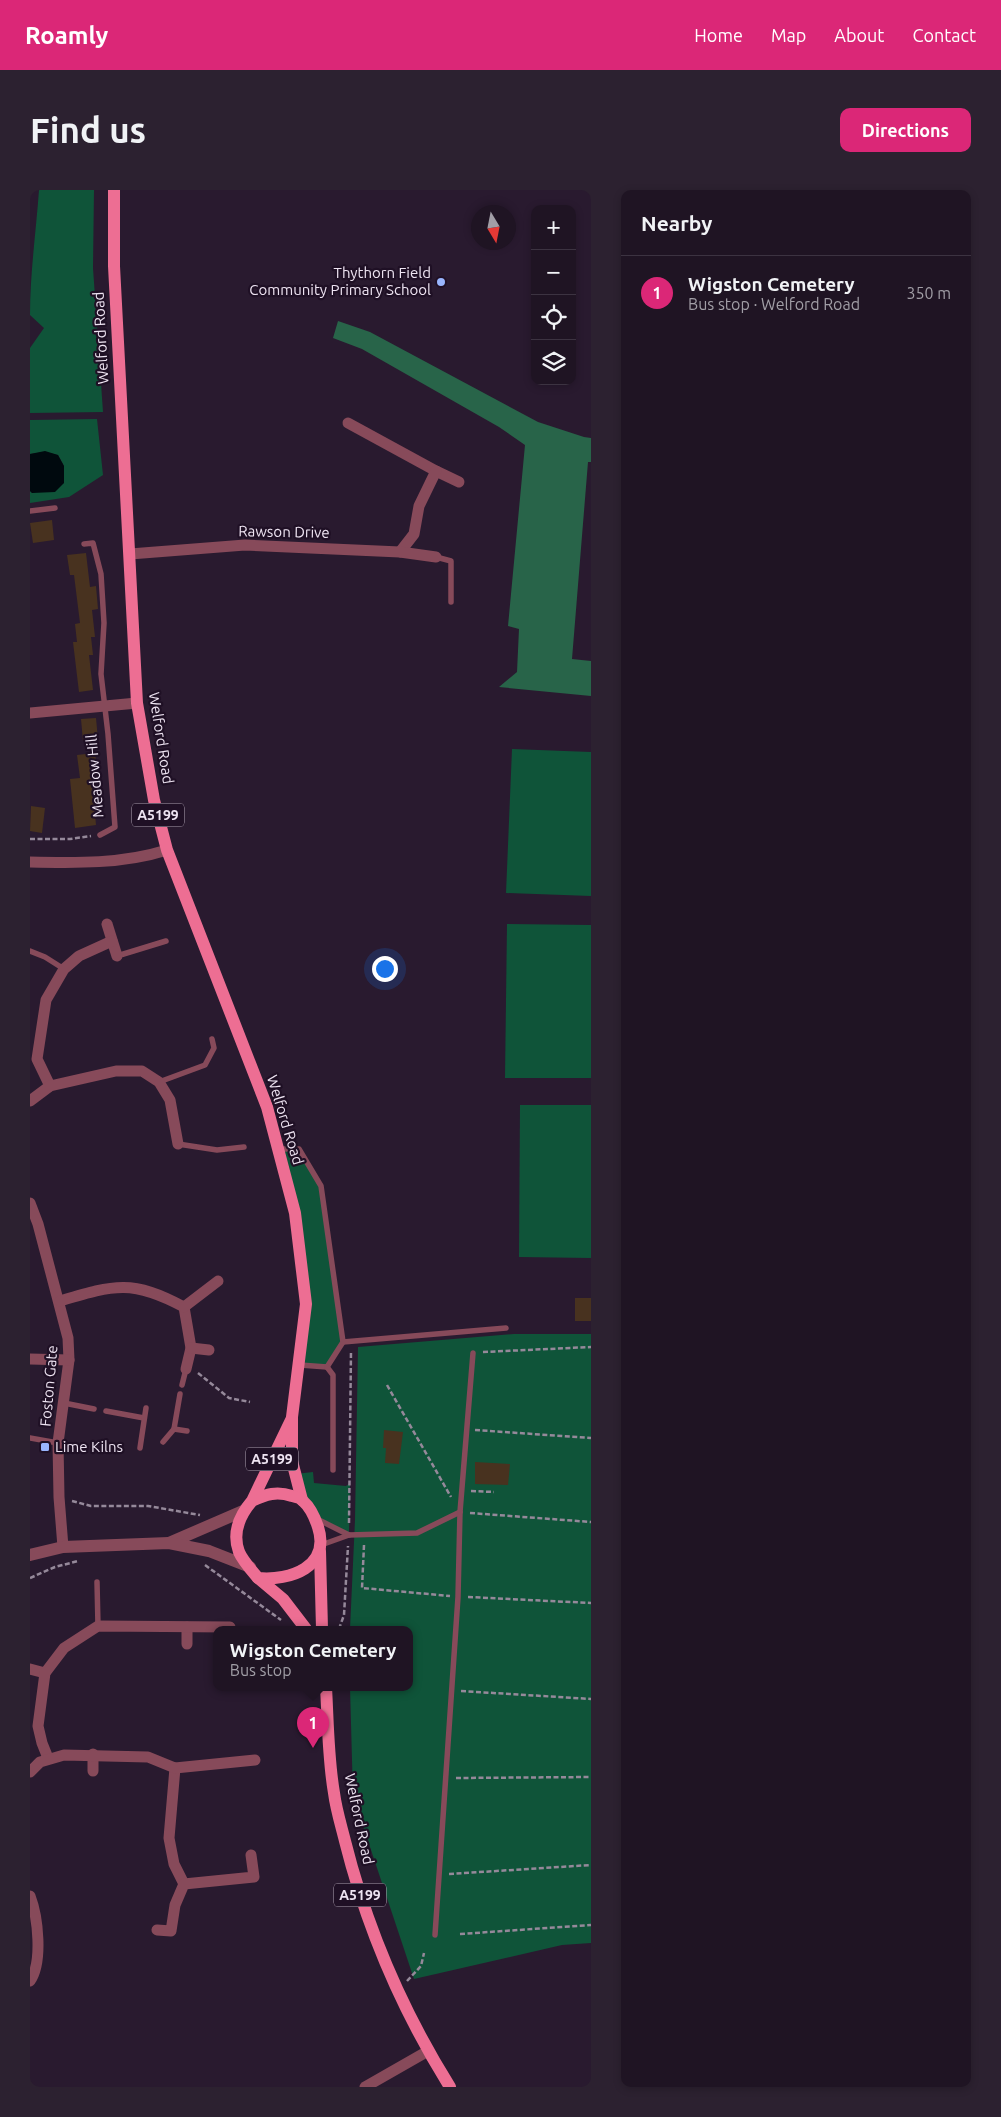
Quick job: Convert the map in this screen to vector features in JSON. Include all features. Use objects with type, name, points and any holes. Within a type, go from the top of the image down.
[{"type":"main road","name":"Welford Road","points":[[114,190],[114,275],[137,703],[154,800],[168,850],[267,1107],[295,1212],[306,1304],[300,1365],[292,1417],[292,1461],[302,1500]]},
{"type":"main road","name":"Welford Road","points":[[252,1501],[292,1417]]},
{"type":"main road","points":[[304,1626],[283,1598],[258,1578],[239,1552],[236,1527],[243,1511],[252,1501],[264,1494],[282,1493],[302,1500],[315,1517],[320,1546],[322,1626]]},
{"type":"main road","points":[[258,1578],[272,1580],[289,1577],[300,1572],[309,1566],[320,1546]]},
{"type":"main road","name":"Welford Road","points":[[326,1691],[334,1793],[356,1887],[397,1990],[428,2052],[450,2087]]},
{"type":"street","points":[[348,423],[459,482]]},
{"type":"street","points":[[400,552],[414,534],[419,506],[436,471]]},
{"type":"street","name":"Rawson Drive","points":[[130,554],[245,545],[400,552],[436,557]]},
{"type":"street","points":[[30,713],[137,703]]},
{"type":"street","points":[[30,862],[86,864],[152,855],[168,850]]},
{"type":"street","points":[[107,924],[117,956]]},
{"type":"street","points":[[50,1086],[37,1059],[46,1000],[64,969],[79,956],[112,941]]},
{"type":"street","points":[[30,1101],[50,1086],[116,1071],[142,1071],[159,1082],[170,1100],[178,1144]]},
{"type":"street","name":"Foston Gate","points":[[30,1203],[38,1224],[60,1301],[68,1338],[69,1360],[58,1443],[59,1497],[63,1546]]},
{"type":"street","points":[[184,1306],[218,1282]]},
{"type":"street","points":[[60,1301],[106,1288],[133,1287],[163,1295],[184,1306]]},
{"type":"street","points":[[184,1306],[191,1348],[186,1368]]},
{"type":"street","points":[[191,1348],[209,1350]]},
{"type":"street","points":[[30,1359],[69,1360]]},
{"type":"street","points":[[169,1543],[243,1511]]},
{"type":"street","points":[[30,1555],[63,1546],[169,1543],[209,1551],[250,1568]]},
{"type":"street","points":[[48,1758],[38,1726],[45,1673],[64,1648],[98,1626],[213,1627]]},
{"type":"street","points":[[187,1627],[187,1644]]},
{"type":"street","points":[[30,1669],[45,1673]]},
{"type":"street","points":[[92,1754],[93,1771]]},
{"type":"street","points":[[30,1772],[40,1762],[48,1758],[64,1755],[92,1754],[148,1757],[175,1768],[255,1760]]},
{"type":"street","points":[[157,1930],[171,1931],[175,1905],[184,1884],[174,1864],[169,1838],[175,1768]]},
{"type":"street","points":[[184,1884],[254,1877],[251,1855]]},
{"type":"street","points":[[30,1896],[33,1903],[38,1944],[35,1974],[30,1981]]},
{"type":"street","points":[[365,2087],[428,2052]]},
{"type":"lane","points":[[30,511],[54,508]]},
{"type":"lane","points":[[84,544],[93,543],[101,574],[104,623],[101,674],[104,706]]},
{"type":"lane","points":[[436,557],[451,561],[451,602]]},
{"type":"lane","name":"Meadow Hill","points":[[100,835],[114,827],[108,734],[104,706]]},
{"type":"lane","points":[[117,956],[166,941]]},
{"type":"lane","points":[[30,951],[45,957],[64,969]]},
{"type":"lane","points":[[159,1082],[205,1065],[214,1048],[212,1039]]},
{"type":"lane","points":[[178,1144],[217,1150],[244,1147]]},
{"type":"lane","points":[[278,1149],[299,1149],[321,1186],[343,1342],[327,1367]]},
{"type":"lane","points":[[343,1342],[506,1328]]},
{"type":"lane","points":[[435,1935],[458,1597],[460,1512],[473,1353]]},
{"type":"lane","points":[[300,1365],[327,1367],[333,1375],[333,1470]]},
{"type":"lane","points":[[182,1384],[186,1368]]},
{"type":"lane","points":[[163,1442],[174,1429],[180,1394]]},
{"type":"lane","points":[[64,1403],[94,1409]]},
{"type":"lane","points":[[140,1448],[146,1408]]},
{"type":"lane","points":[[106,1411],[144,1418]]},
{"type":"lane","points":[[174,1429],[187,1431]]},
{"type":"lane","points":[[30,1438],[58,1443]]},
{"type":"lane","points":[[320,1546],[349,1535],[417,1532],[460,1512]]},
{"type":"lane","points":[[315,1517],[349,1535]]},
{"type":"lane","points":[[97,1582],[98,1626]]},
{"type":"path","points":[[30,838],[70,839],[100,835]]},
{"type":"path","points":[[340,1626],[344,1615],[349,1535],[351,1342]]},
{"type":"path","points":[[473,1353],[591,1347]]},
{"type":"path","points":[[186,1368],[202,1374],[229,1398],[250,1402]]},
{"type":"path","points":[[386,1385],[460,1512],[591,1522]]},
{"type":"path","points":[[468,1430],[591,1438]]},
{"type":"path","points":[[346,1486],[350,1483]]},
{"type":"path","points":[[462,1491],[494,1492]]},
{"type":"path","points":[[59,1497],[91,1506],[148,1506],[188,1512],[202,1516],[208,1527]]},
{"type":"path","points":[[364,1534],[362,1588],[458,1597],[591,1603]]},
{"type":"path","points":[[204,1565],[209,1551]]},
{"type":"path","points":[[30,1578],[55,1567],[86,1560]]},
{"type":"path","points":[[197,1563],[204,1565],[286,1624]]},
{"type":"path","points":[[452,1690],[591,1699]]},
{"type":"path","points":[[447,1778],[591,1777]]},
{"type":"path","points":[[440,1874],[591,1865]]},
{"type":"path","points":[[460,1934],[591,1924]]},
{"type":"path","points":[[397,1990],[421,1966],[424,1953]]},
{"type":"green space","points":[[39,190],[94,190],[93,268],[103,412],[30,413],[30,348],[44,328],[30,315]]},
{"type":"green space","points":[[338,321],[370,332],[538,422],[591,438],[591,462],[588,462],[572,659],[591,661],[591,696],[499,687],[517,672],[519,629],[508,626],[525,445],[499,427],[362,349],[333,338]]},
{"type":"green space","points":[[97,419],[103,475],[69,497],[30,503],[30,491],[32,493],[64,483],[64,466],[58,455],[45,452],[30,454],[30,420]]},
{"type":"green space","points":[[512,749],[591,752],[591,896],[506,893]]},
{"type":"green space","points":[[507,924],[591,925],[591,1078],[505,1078]]},
{"type":"green space","points":[[520,1105],[591,1105],[591,1258],[519,1257]]},
{"type":"green space","points":[[278,1149],[299,1149],[321,1186],[343,1342],[327,1367],[300,1365],[306,1304]]},
{"type":"green space","points":[[514,1334],[591,1334],[591,1943],[562,1945],[414,1979],[353,1796],[350,1691],[413,1691],[413,1626],[350,1626],[355,1520],[358,1347]]},
{"type":"green space","points":[[313,1472],[314,1483],[346,1486],[350,1483],[349,1535],[315,1517],[295,1474]]},
{"type":"shaded area","points":[[45,451],[58,455],[64,466],[64,483],[55,492],[32,493],[30,491],[30,454]]},
{"type":"building","points":[[52,520],[54,540],[33,543],[30,523]]},
{"type":"building","points":[[86,553],[90,587],[96,586],[98,609],[92,610],[95,637],[91,637],[93,655],[89,655],[93,690],[79,692],[73,642],[77,642],[75,624],[80,623],[74,575],[70,575],[67,555]]},
{"type":"building","points":[[96,718],[98,740],[83,741],[81,719]]},
{"type":"building","points":[[95,753],[97,768],[91,769],[96,825],[75,828],[70,779],[80,778],[77,755]]},
{"type":"building","points":[[31,806],[45,808],[42,833],[30,831]]},
{"type":"building","points":[[575,1298],[591,1298],[591,1321],[575,1321]]},
{"type":"building","points":[[384,1430],[403,1432],[399,1464],[385,1463],[386,1448],[383,1448]]},
{"type":"building","points":[[475,1462],[510,1464],[508,1485],[475,1484]]},
{"type":"place","name":"Thythorn Field Community Primary School","points":[[441,282]]},
{"type":"place","name":"Lime Kilns","points":[[45,1447]]},
{"type":"place","name":"Wigston Cemetery","points":[[313,1748]]}]
